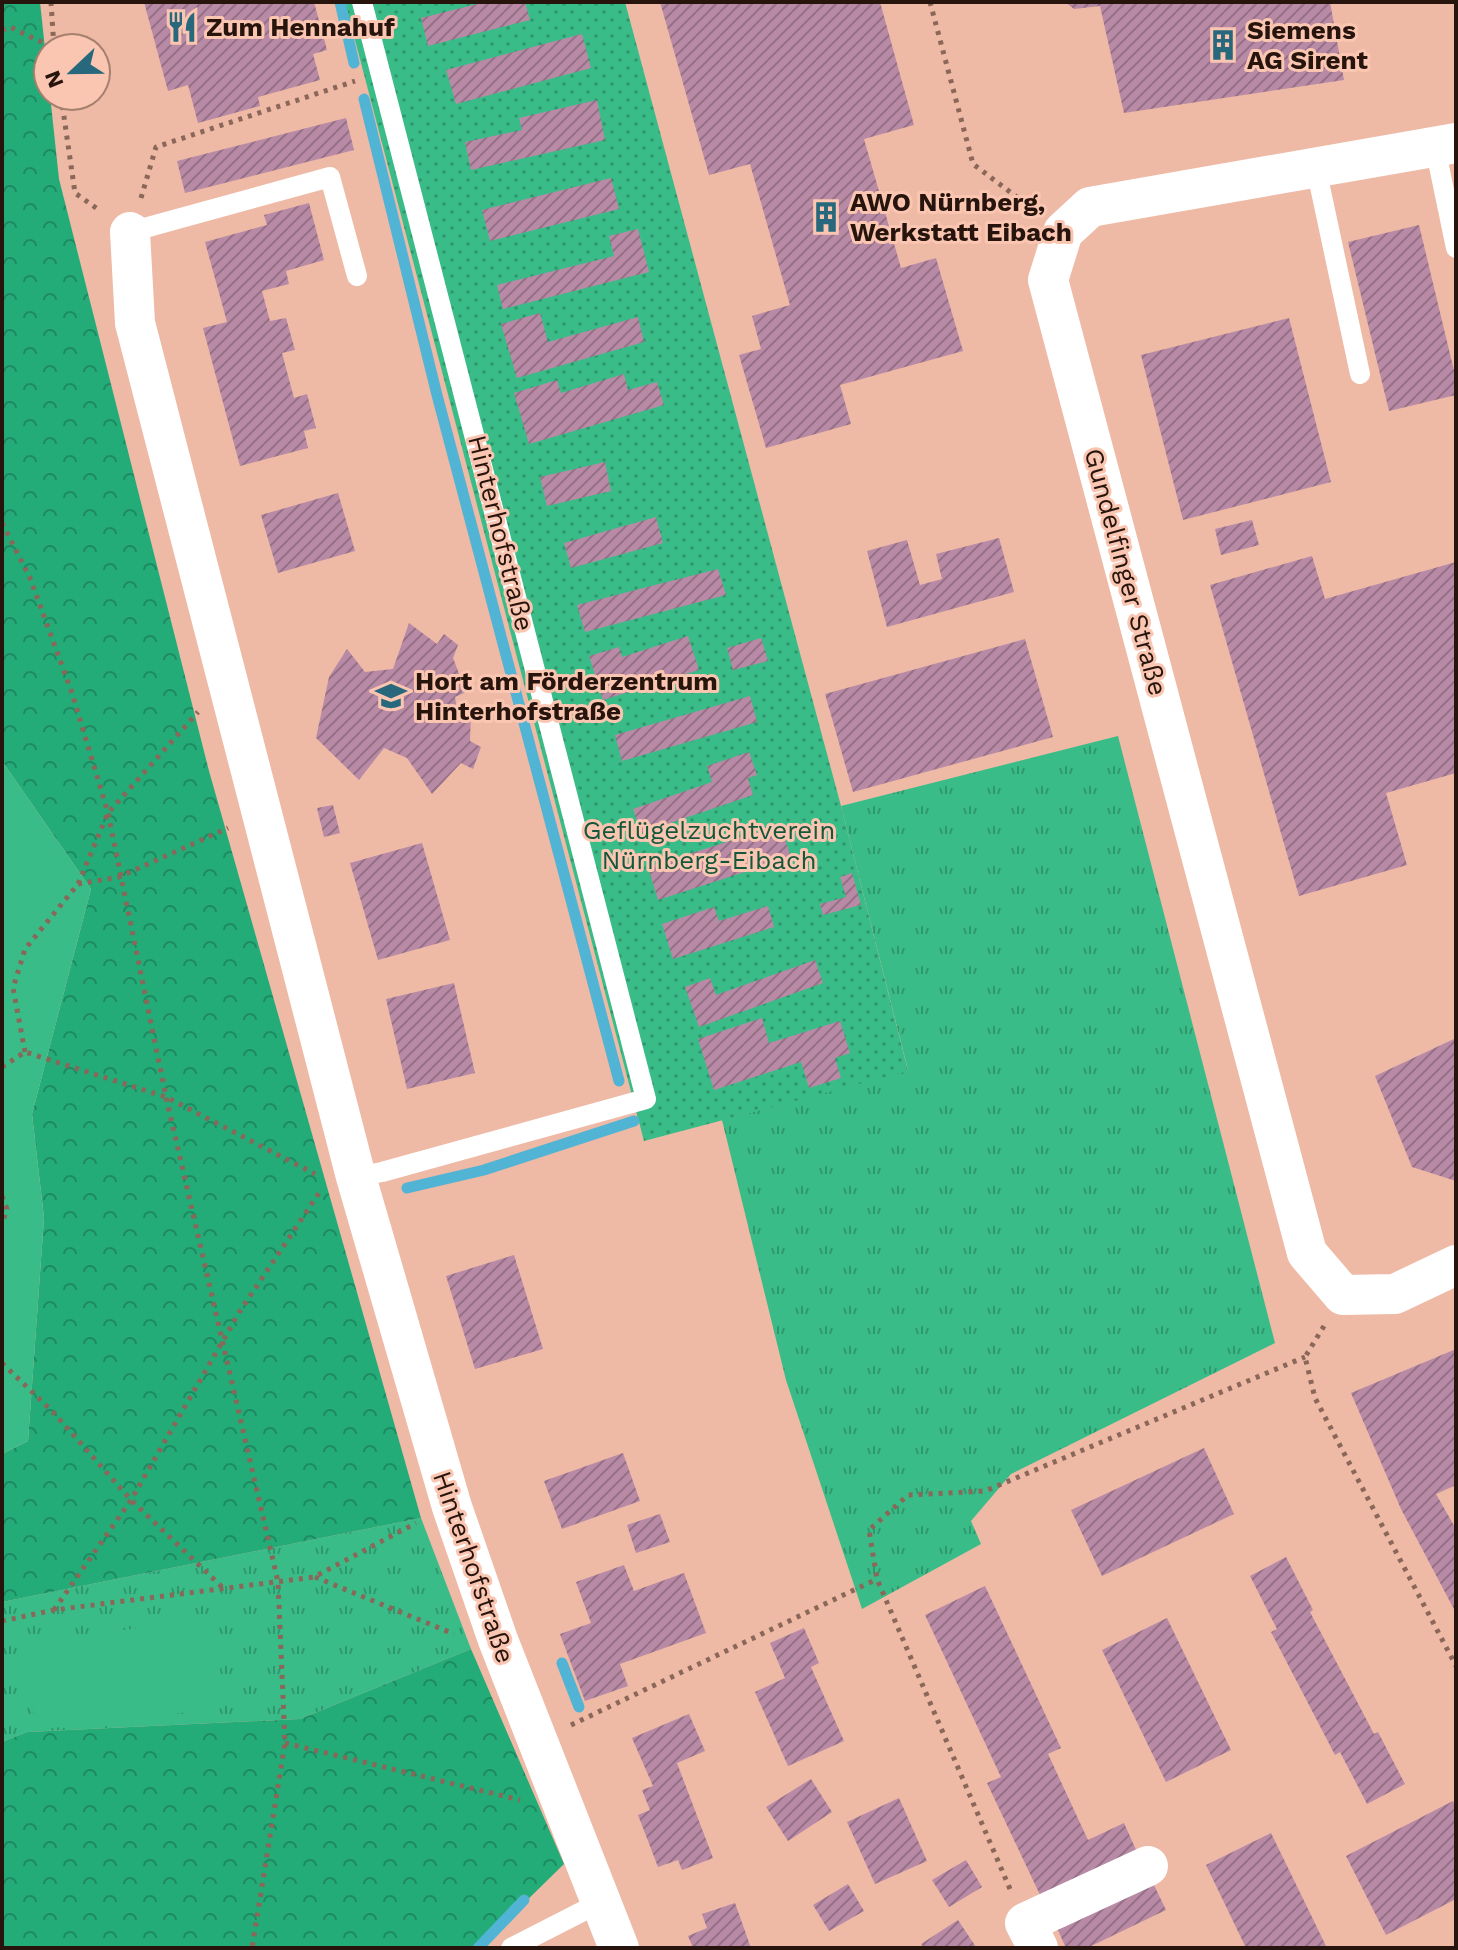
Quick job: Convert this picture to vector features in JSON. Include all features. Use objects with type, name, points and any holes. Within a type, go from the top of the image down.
[{"type":"street","points":[[1063,232],[1090,207],[1445,145]]},
{"type":"street","name":"Hinterhofstraße","points":[[130,232],[135,323],[262,812],[341,1180],[498,1640],[619,1948]]},
{"type":"street","name":"Gundelfinger Straße","points":[[1063,232],[1048,280],[1307,1253],[1343,1295]]},
{"type":"street","points":[[1343,1295],[1395,1294],[1456,1265]]},
{"type":"street","points":[[1031,1935],[1148,1866]]},
{"type":"lane","name":"Hinterhofstraße","points":[[341,1180],[646,1099],[362,2]]},
{"type":"lane","points":[[1445,145],[1456,248]]},
{"type":"lane","points":[[1316,168],[1360,374]]},
{"type":"lane","points":[[130,232],[330,177],[357,276]]},
{"type":"lane","points":[[511,1948],[599,1903]]},
{"type":"path","points":[[51,2],[53,32]]},
{"type":"path","points":[[930,2],[973,164],[1063,232]]},
{"type":"path","points":[[2,21],[32,38]]},
{"type":"path","points":[[2,30],[10,27]]},
{"type":"path","points":[[63,112],[75,193],[130,232],[156,147],[381,72]]},
{"type":"path","points":[[2,523],[30,578],[72,693],[108,813],[166,1097],[278,1582],[285,1743],[252,1948]]},
{"type":"path","points":[[25,1052],[13,988],[25,949],[78,884],[108,813],[194,713],[232,699]]},
{"type":"path","points":[[78,884],[119,877],[262,812]]},
{"type":"path","points":[[25,1052],[166,1097],[312,1171],[341,1180],[223,1340],[131,1500],[54,1610]]},
{"type":"path","points":[[2,1067],[25,1052]]},
{"type":"path","points":[[2,1196],[7,1209],[2,1224]]},
{"type":"path","points":[[1031,1935],[877,1579],[869,1530],[908,1495],[985,1491],[1305,1357],[1343,1295]]},
{"type":"path","points":[[1305,1357],[1315,1398],[1456,1666]]},
{"type":"path","points":[[2,1363],[53,1412],[131,1500],[223,1588]]},
{"type":"path","points":[[2,1621],[54,1610],[314,1577],[452,1507]]},
{"type":"path","points":[[314,1577],[455,1635],[498,1640]]},
{"type":"path","points":[[536,1739],[581,1721],[877,1579]]},
{"type":"path","points":[[285,1743],[564,1811]]},
{"type":"green space","points":[[2,2],[40,2],[43,32],[32,32],[32,112],[52,112],[59,179],[209,771],[421,1518],[2,1602],[2,1454],[28,1441],[44,1218],[32,1114],[91,889],[2,761]]},
{"type":"green space","name":"Geflügelzuchtverein Nürnberg-Eibach","points":[[345,2],[625,2],[841,806],[908,1071],[644,1141]]},
{"type":"green space","points":[[1118,736],[1275,1343],[1011,1474],[971,1521],[981,1544],[862,1609],[786,1380],[722,1120],[908,1070],[841,806]]},
{"type":"green space","points":[[2,761],[91,889],[32,1114],[44,1218],[28,1441],[2,1454]]},
{"type":"green space","points":[[421,1518],[471,1649],[300,1719],[27,1732],[2,1742],[2,1602]]},
{"type":"green space","points":[[215,1619],[224,1708],[36,1730],[23,1642]]},
{"type":"green space","points":[[471,1649],[564,1864],[478,1948],[2,1948],[2,1742],[27,1732],[300,1719]]},
{"type":"building","points":[[144,2],[314,2],[327,50],[313,54],[320,80],[258,97],[260,106],[198,123],[188,85],[168,91]]},
{"type":"building","points":[[485,2],[525,2],[530,20],[428,46],[421,18]]},
{"type":"building","name":"AWO Nürnberg, Werkstatt Eibach","points":[[660,2],[880,2],[914,125],[864,139],[901,268],[936,258],[963,351],[840,385],[851,424],[766,448],[739,355],[761,349],[752,316],[790,305],[750,164],[709,175]]},
{"type":"building","name":"Siemens AG Sirent","points":[[1065,2],[1330,2],[1344,80],[1124,113],[1100,6],[1074,9]]},
{"type":"building","points":[[582,34],[591,68],[456,104],[446,70]]},
{"type":"building","points":[[597,100],[605,140],[471,170],[465,142],[522,130],[519,118]]},
{"type":"building","points":[[346,118],[354,150],[185,193],[177,161]]},
{"type":"building","points":[[611,178],[619,209],[490,241],[482,210]]},
{"type":"building","points":[[309,203],[324,260],[286,271],[289,284],[262,291],[270,321],[286,318],[295,350],[282,353],[294,398],[307,394],[316,428],[304,431],[308,448],[240,466],[203,328],[227,322],[205,242],[267,225],[264,215]]},
{"type":"building","points":[[1419,225],[1456,379],[1456,395],[1389,411],[1348,242]]},
{"type":"building","points":[[638,229],[649,272],[503,309],[497,285],[614,256],[609,236]]},
{"type":"building","points":[[540,313],[548,342],[638,317],[644,342],[517,378],[501,324]]},
{"type":"building","points":[[1289,318],[1331,482],[1183,520],[1141,355]]},
{"type":"building","points":[[624,374],[628,390],[657,382],[664,405],[529,444],[514,393],[557,380],[561,393]]},
{"type":"building","points":[[605,462],[611,491],[547,506],[540,477]]},
{"type":"building","points":[[338,493],[355,551],[278,573],[261,515]]},
{"type":"building","points":[[656,517],[663,543],[571,568],[564,543]]},
{"type":"building","points":[[1252,520],[1259,545],[1221,555],[1215,529]]},
{"type":"building","points":[[999,538],[1014,592],[887,627],[867,551],[907,540],[920,585],[942,579],[936,554]]},
{"type":"building","points":[[1312,556],[1325,599],[1456,562],[1456,773],[1386,793],[1407,865],[1299,896],[1210,585]]},
{"type":"building","points":[[718,569],[726,595],[585,632],[577,605]]},
{"type":"building","points":[[409,623],[437,644],[444,634],[458,645],[453,658],[466,692],[455,697],[457,709],[471,711],[470,741],[481,747],[473,769],[461,763],[432,794],[407,758],[384,748],[359,780],[316,738],[329,677],[347,649],[365,672],[393,669]]},
{"type":"building","points":[[688,636],[699,670],[603,700],[589,656],[619,647],[622,657]]},
{"type":"building","points":[[761,638],[768,661],[733,670],[727,648]]},
{"type":"building","points":[[1025,639],[1053,737],[853,792],[825,694]]},
{"type":"building","points":[[750,696],[757,722],[622,761],[615,735]]},
{"type":"building","points":[[749,752],[757,775],[748,778],[753,795],[641,833],[633,809],[712,782],[707,766]]},
{"type":"building","points":[[333,805],[340,833],[324,837],[317,808]]},
{"type":"building","points":[[780,825],[791,857],[658,900],[648,867]]},
{"type":"building","points":[[422,843],[450,940],[378,960],[350,863]]},
{"type":"building","points":[[852,873],[861,905],[823,915],[820,904],[846,897],[840,877]]},
{"type":"building","points":[[768,906],[774,927],[673,959],[662,924],[714,907],[719,921]]},
{"type":"building","points":[[815,960],[823,983],[699,1027],[685,987],[710,978],[716,995]]},
{"type":"building","points":[[454,983],[475,1073],[407,1089],[386,999]]},
{"type":"building","points":[[762,1018],[769,1043],[840,1021],[850,1053],[835,1058],[841,1078],[809,1088],[801,1062],[714,1090],[698,1039]]},
{"type":"building","points":[[1456,1038],[1456,1181],[1412,1167],[1375,1076]]},
{"type":"building","points":[[514,1255],[543,1349],[475,1369],[446,1276]]},
{"type":"building","points":[[1456,1349],[1456,1485],[1436,1494],[1456,1529],[1456,1613],[1401,1509],[1351,1393]]},
{"type":"building","points":[[1204,1448],[1234,1514],[1102,1576],[1071,1510]]},
{"type":"building","points":[[623,1453],[640,1501],[562,1529],[544,1481]]},
{"type":"building","points":[[660,1514],[670,1542],[636,1553],[627,1525]]},
{"type":"building","points":[[1286,1557],[1313,1610],[1310,1612],[1374,1734],[1378,1732],[1405,1784],[1367,1804],[1340,1752],[1335,1755],[1271,1632],[1277,1629],[1250,1576]]},
{"type":"building","points":[[624,1565],[634,1591],[684,1573],[706,1633],[620,1664],[628,1686],[585,1701],[560,1634],[591,1623],[576,1582]]},
{"type":"building","points":[[985,1586],[1061,1748],[1048,1754],[1088,1840],[1124,1823],[1137,1852],[1041,1897],[987,1783],[1001,1777],[925,1615]]},
{"type":"building","points":[[1167,1618],[1231,1750],[1166,1782],[1102,1650]]},
{"type":"building","points":[[804,1628],[819,1663],[811,1667],[844,1741],[788,1766],[755,1692],[785,1678],[770,1643]]},
{"type":"building","points":[[689,1714],[705,1751],[677,1763],[713,1858],[682,1870],[678,1860],[658,1867],[638,1815],[650,1810],[642,1790],[653,1786],[632,1738]]},
{"type":"building","points":[[811,1779],[832,1812],[788,1841],[766,1807]]},
{"type":"building","points":[[899,1798],[927,1861],[875,1884],[847,1822]]},
{"type":"building","points":[[1453,1801],[1456,1807],[1456,1899],[1386,1935],[1346,1856]]},
{"type":"building","points":[[1271,1833],[1327,1948],[1246,1948],[1206,1865]]},
{"type":"building","points":[[966,1860],[982,1887],[949,1907],[932,1880]]},
{"type":"building","points":[[1153,1883],[1166,1910],[1087,1948],[1066,1948],[1057,1928]]},
{"type":"building","points":[[848,1884],[864,1911],[829,1931],[813,1905]]},
{"type":"building","points":[[735,1903],[751,1948],[693,1948],[688,1936],[707,1928],[702,1914]]},
{"type":"building","points":[[958,1920],[976,1947],[924,1948],[921,1944]]},
{"type":"waterway","points":[[340,2],[354,63]]},
{"type":"waterway","points":[[364,99],[437,395],[619,1081]]},
{"type":"waterway","points":[[407,1188],[484,1170],[634,1121]]},
{"type":"waterway","points":[[562,1663],[579,1707]]},
{"type":"waterway","points":[[478,1948],[524,1900]]},
{"type":"place","name":"Zum Hennahuf","points":[[182,27]]},
{"type":"place","name":"Siemens AG Sirent","points":[[1223,45]]},
{"type":"place","name":"AWO Nürnberg, Werkstatt Eibach","points":[[826,217]]},
{"type":"place","name":"Hort am Förderzentrum Hinterhofstraße","points":[[391,696]]}]
